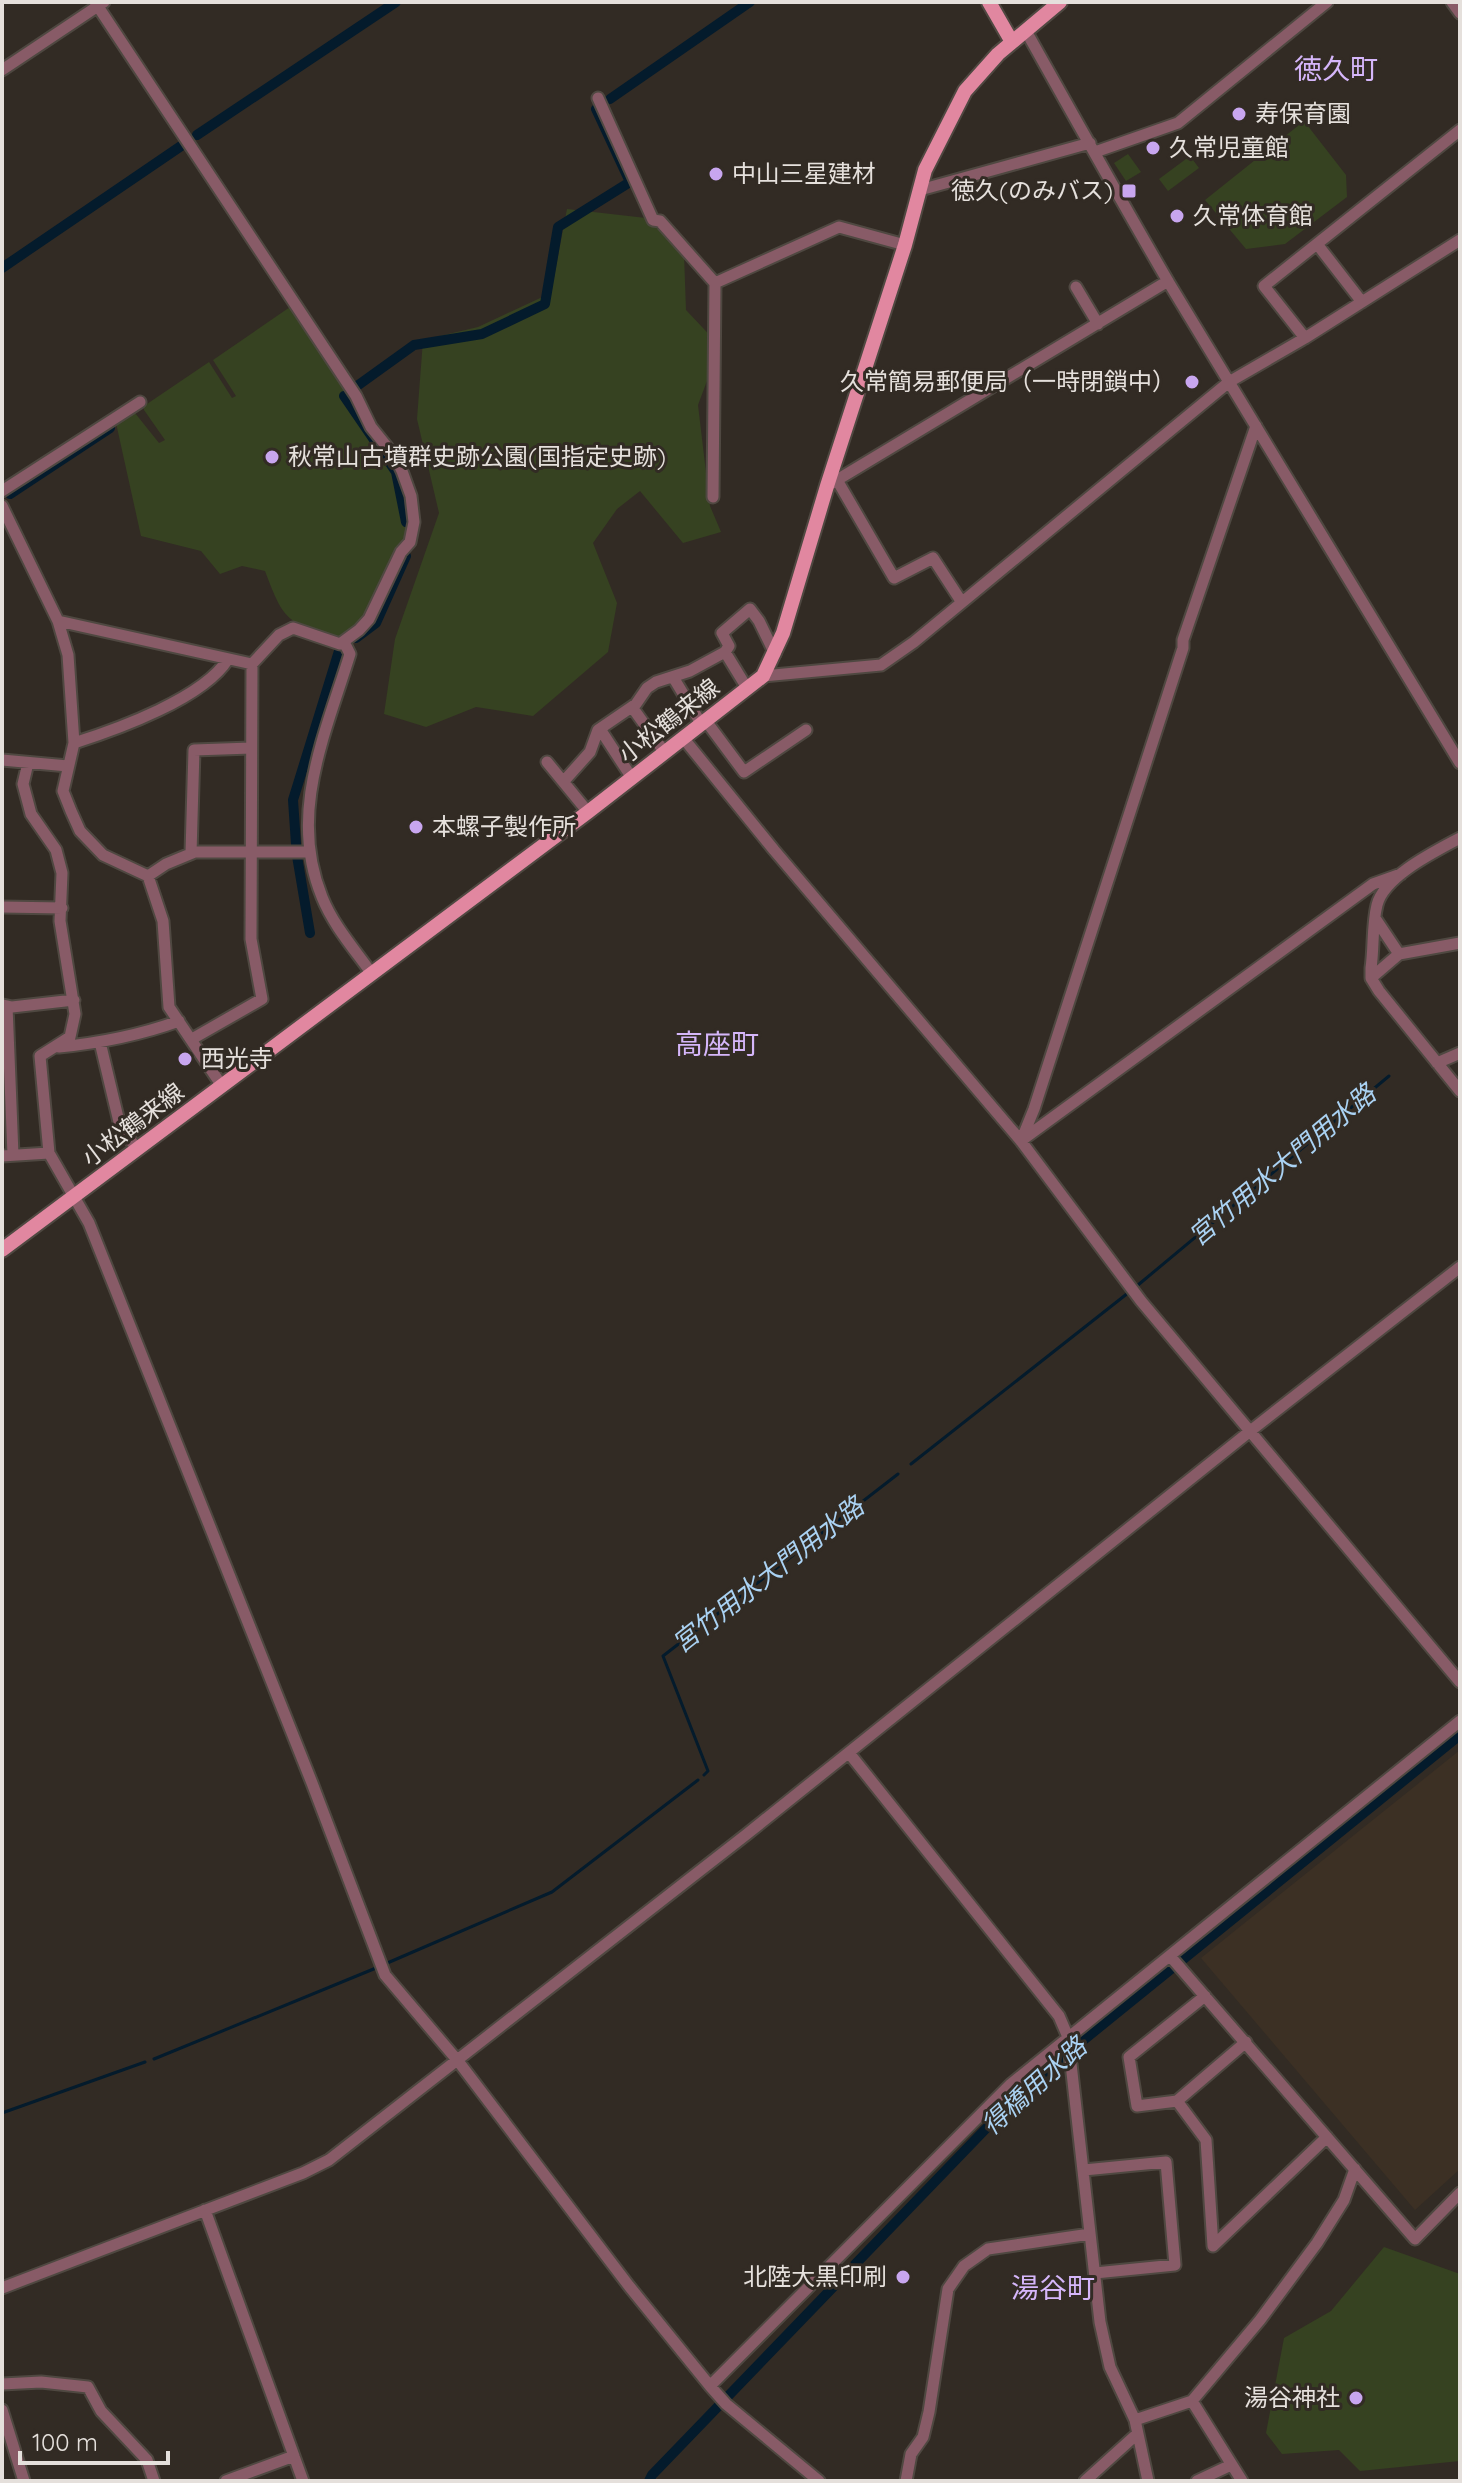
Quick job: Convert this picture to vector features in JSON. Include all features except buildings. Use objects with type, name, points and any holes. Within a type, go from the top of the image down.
[{"type":"main road","points":[[989,2],[1012,42]]},
{"type":"main road","name":"小松鶴来線","points":[[2,1250],[588,812],[763,676],[775,654],[832,483],[925,170],[965,91],[998,54],[1051,5]]},
{"type":"street","points":[[1452,2],[1460,13]]},
{"type":"street","points":[[2,70],[99,3],[348,384],[371,427],[402,471],[411,496],[414,522],[410,542],[401,552],[369,619],[340,644],[293,628],[279,635],[252,664],[251,939],[262,999],[192,1039]]},
{"type":"street","points":[[920,190],[1093,148],[1178,123],[1325,3]]},
{"type":"street","points":[[1026,31],[1168,281],[1460,763]]},
{"type":"street","points":[[598,98],[653,220],[660,221],[715,283],[713,497]]},
{"type":"street","points":[[1305,338],[1264,286],[1460,130]]},
{"type":"street","points":[[715,283],[839,227],[905,245]]},
{"type":"street","points":[[763,676],[881,665],[914,642],[1229,382],[1460,240]]},
{"type":"street","points":[[1317,244],[1362,302]]},
{"type":"street","points":[[961,601],[933,558],[894,578],[832,483],[1168,281]]},
{"type":"street","points":[[1076,287],[1098,324]]},
{"type":"street","points":[[2,491],[140,402]]},
{"type":"street","points":[[1021,1141],[1145,767],[1183,640],[1256,426]]},
{"type":"street","points":[[2,506],[58,621],[68,655],[74,743],[63,791],[80,831],[103,855],[148,876],[163,921],[169,1007],[222,1086]]},
{"type":"street","points":[[564,781],[590,752],[600,729],[632,707],[647,688],[690,671],[725,652],[729,646],[722,633],[750,609],[775,654]]},
{"type":"street","points":[[58,621],[252,664]]},
{"type":"street","points":[[344,642],[350,654],[311,782],[306,829],[323,899],[372,974]]},
{"type":"street","points":[[725,652],[747,688]]},
{"type":"street","points":[[74,743],[112,731],[198,689],[220,673],[228,659]]},
{"type":"street","points":[[673,677],[704,723],[744,772],[806,730]]},
{"type":"street","points":[[632,707],[665,753]]},
{"type":"street","points":[[600,729],[632,778]]},
{"type":"street","points":[[684,739],[1021,1141],[1141,1301],[1460,1682]]},
{"type":"street","points":[[191,853],[194,750],[251,748]]},
{"type":"street","points":[[2,760],[68,766]]},
{"type":"street","points":[[547,762],[588,812]]},
{"type":"street","points":[[28,763],[23,784],[31,814],[56,850],[62,873],[60,921],[75,1014],[70,1037],[40,1056],[49,1153],[89,1223],[385,1975],[458,2061],[629,2286],[718,2395],[819,2481]]},
{"type":"street","points":[[1021,1141],[1373,884],[1401,874],[1460,838]]},
{"type":"street","points":[[148,876],[191,853],[251,850],[310,852]]},
{"type":"street","points":[[1401,874],[1382,893],[1377,904],[1371,978],[1460,1091]]},
{"type":"street","points":[[2,907],[62,908]]},
{"type":"street","points":[[1375,918],[1399,954]]},
{"type":"street","points":[[1371,978],[1399,954],[1460,943]]},
{"type":"street","points":[[49,1153],[8,1155],[4,1005],[74,1000]]},
{"type":"street","points":[[54,1047],[149,1032],[179,1021]]},
{"type":"street","points":[[100,1042],[120,1126],[137,1149]]},
{"type":"street","points":[[1437,1063],[1460,1053]]},
{"type":"street","points":[[2,2288],[303,2173],[329,2160],[849,1753],[1460,1267]]},
{"type":"street","points":[[718,2395],[1011,2084],[1175,1962],[1460,1721]]},
{"type":"street","points":[[849,1753],[1059,2016],[1069,2040],[1100,2322],[1110,2367],[1135,2420],[1148,2481]]},
{"type":"street","points":[[1175,1962],[1415,2239],[1460,2193]]},
{"type":"street","points":[[1205,1996],[1129,2057],[1137,2106],[1177,2101],[1246,2042]]},
{"type":"street","points":[[1177,2101],[1206,2140],[1213,2246],[1327,2137]]},
{"type":"street","points":[[1084,2170],[1166,2162],[1175,2265],[1095,2273]]},
{"type":"street","points":[[1135,2420],[1192,2401],[1260,2320],[1317,2243],[1344,2200],[1355,2169]]},
{"type":"street","points":[[205,2210],[303,2481]]},
{"type":"street","points":[[906,2481],[911,2454],[923,2437],[926,2425],[948,2289],[964,2266],[988,2249],[1090,2234]]},
{"type":"street","points":[[2,2384],[41,2382],[88,2387],[101,2411],[147,2460],[154,2481]]},
{"type":"street","points":[[1192,2401],[1242,2481]]},
{"type":"street","points":[[2,2410],[24,2481]]},
{"type":"street","points":[[1085,2481],[1137,2434]]},
{"type":"street","points":[[226,2481],[294,2456]]},
{"type":"street","points":[[1197,2481],[1231,2465]]},
{"type":"shaded area","points":[[1460,1750],[1460,2169],[1415,2210],[1201,1958]]},
{"type":"green space","points":[[1304,121],[1346,175],[1347,197],[1285,244],[1246,249],[1205,200]]},
{"type":"green space","points":[[1128,154],[1141,172],[1126,181],[1114,163]]},
{"type":"green space","points":[[1190,156],[1199,168],[1168,191],[1159,179]]},
{"type":"green space","points":[[567,209],[646,218],[684,254],[686,310],[720,346],[698,405],[710,506],[721,532],[683,543],[640,491],[617,509],[593,543],[617,603],[608,652],[533,716],[476,707],[426,727],[384,714],[395,639],[439,513],[417,419],[423,340],[478,327],[551,293]]},
{"type":"green space","points":[[290,307],[359,409],[380,452],[400,481],[407,504],[408,522],[404,537],[370,614],[339,639],[290,618],[283,611],[265,571],[242,566],[220,574],[201,551],[141,536],[116,423],[135,413],[159,443],[165,440],[144,406],[209,362],[232,398],[236,396],[213,360]]},
{"type":"green space","points":[[1384,2247],[1460,2274],[1460,2461],[1360,2471],[1339,2450],[1282,2454],[1266,2433],[1284,2338],[1331,2311]]},
{"type":"waterway","points":[[197,135],[396,2]]},
{"type":"waterway","points":[[610,99],[750,2]]},
{"type":"waterway","points":[[357,386],[414,345],[482,334],[545,304],[558,227],[630,182],[596,109]]},
{"type":"waterway","points":[[2,268],[184,144]]},
{"type":"waterway","points":[[344,396],[396,472],[406,522]]},
{"type":"waterway","points":[[10,494],[110,428]]},
{"type":"waterway","points":[[356,638],[376,623],[406,556]]},
{"type":"waterway","points":[[296,844],[293,800],[339,651]]},
{"type":"waterway","points":[[297,856],[310,933]]},
{"type":"waterway","name":"宮竹用水大門用水路","points":[[1138,1285],[1389,1076]]},
{"type":"waterway","name":"宮竹用水大門用水路","points":[[911,1464],[1128,1293]]},
{"type":"waterway","name":"宮竹用水大門用水路","points":[[704,1775],[708,1771],[663,1656],[898,1474]]},
{"type":"waterway","name":"得橋用水路","points":[[649,2481],[1028,2085],[1460,1735]]},
{"type":"waterway","name":"宮竹用水大門用水路","points":[[385,1964],[552,1892],[698,1780]]},
{"type":"waterway","name":"宮竹用水大門用水路","points":[[154,2059],[376,1968]]},
{"type":"waterway","name":"宮竹用水大門用水路","points":[[2,2113],[145,2062]]},
{"type":"place","name":"寿保育園","points":[[1239,114]]},
{"type":"place","name":"久常児童館","points":[[1153,148]]},
{"type":"place","name":"中山三星建材","points":[[716,174]]},
{"type":"place","name":"徳久(のみバス)","points":[[1129,191]]},
{"type":"place","name":"久常体育館","points":[[1177,216]]},
{"type":"place","name":"久常簡易郵便局（一時閉鎖中）","points":[[1192,382]]},
{"type":"place","name":"秋常山古墳群史跡公園(国指定史跡)","points":[[272,457]]},
{"type":"place","name":"本螺子製作所","points":[[416,827]]},
{"type":"place","name":"西光寺","points":[[185,1059]]},
{"type":"place","name":"北陸大黒印刷","points":[[903,2277]]},
{"type":"place","name":"湯谷神社","points":[[1356,2398]]},
{"type":"district","name":"徳久町","points":[[1336,69]]},
{"type":"district","name":"高座町","points":[[717,1044]]},
{"type":"district","name":"湯谷町","points":[[1053,2288]]}]
